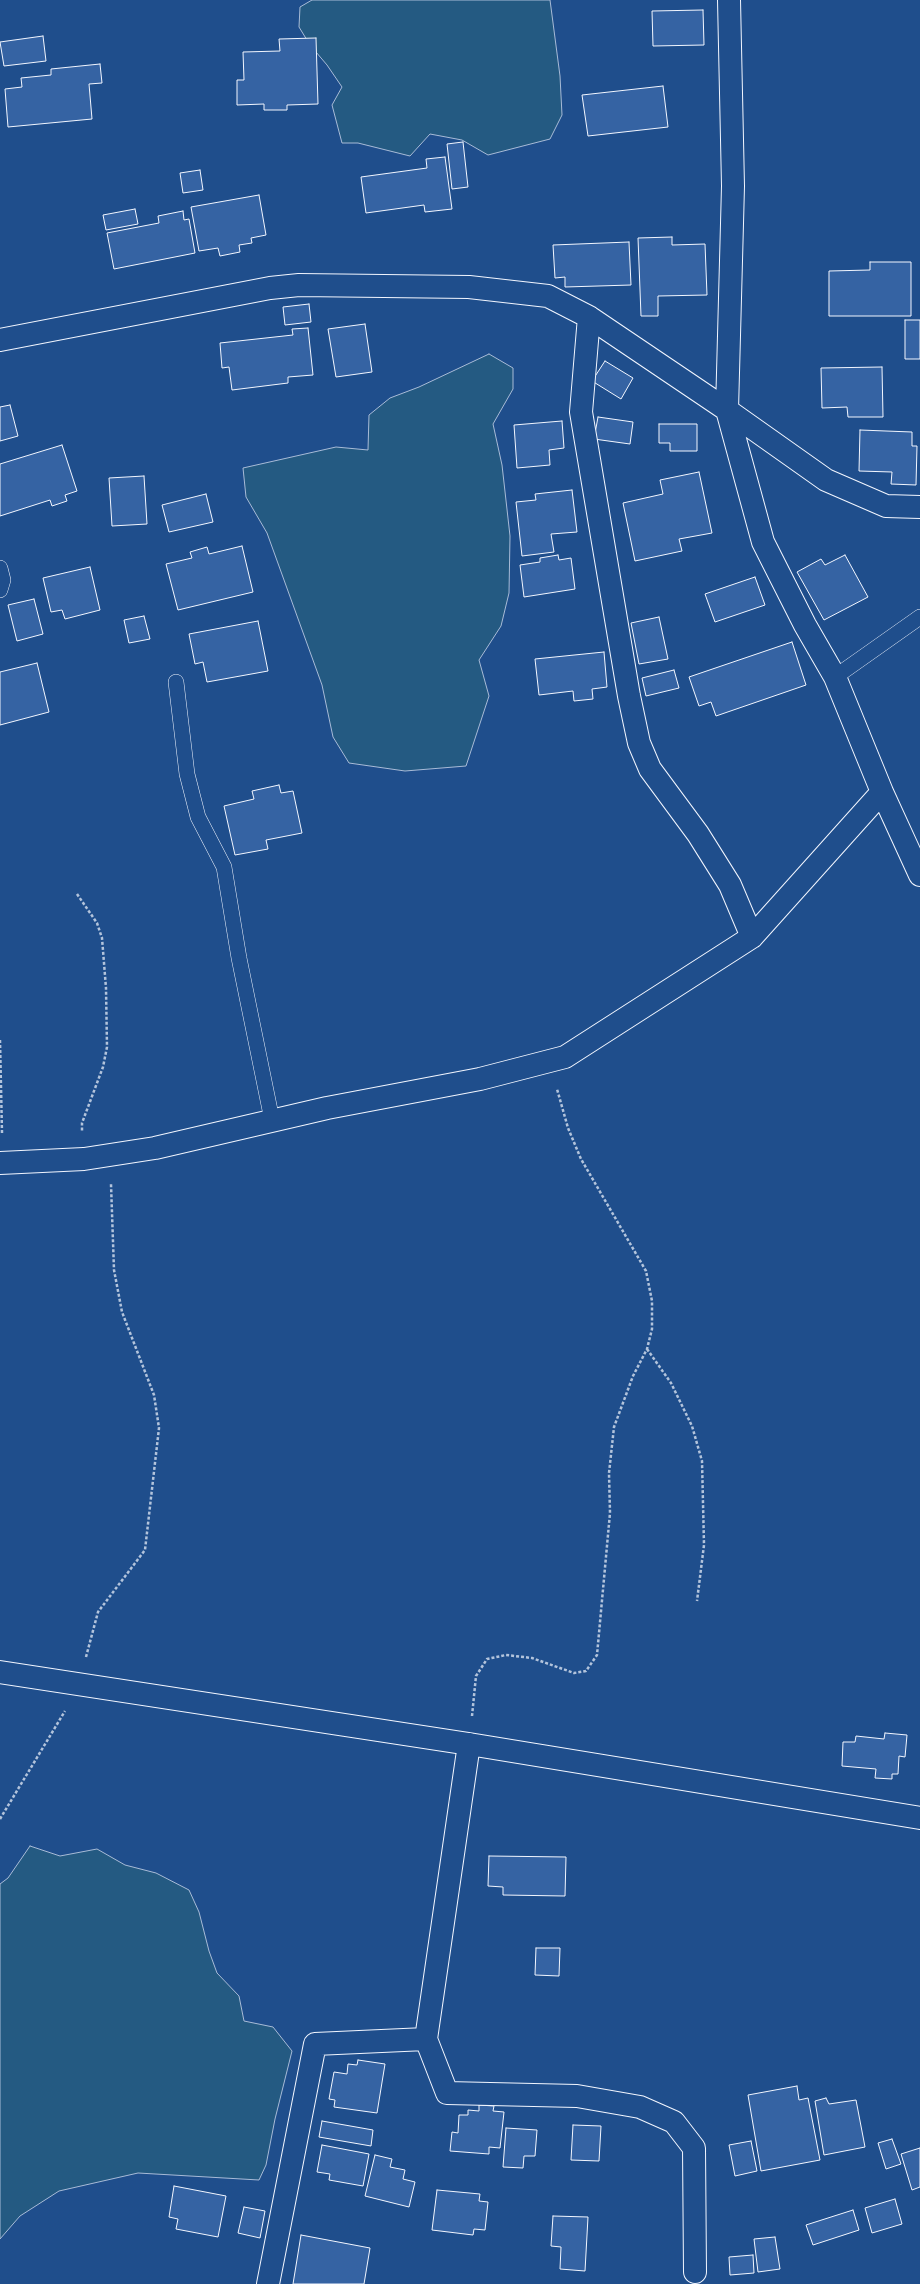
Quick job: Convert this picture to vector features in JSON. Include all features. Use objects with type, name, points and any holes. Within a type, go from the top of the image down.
[{"type":"street","points":[[729,0],[733,186],[727,410],[763,542],[805,625],[835,677],[882,792],[920,875]]},
{"type":"street","points":[[0,340],[270,288],[299,285],[469,287],[548,296],[589,317],[727,410],[826,480],[886,506],[920,507]]},
{"type":"street","points":[[589,317],[581,412],[629,696],[639,743],[650,769],[698,834],[730,885],[752,937]]},
{"type":"street","points":[[1,1163],[115,1156],[272,1120],[480,1079],[565,1057],[752,937],[882,792]]},
{"type":"street","points":[[0,1672],[80,1686],[469,1744],[920,1818]]},
{"type":"street","points":[[469,1744],[426,2039],[447,2093],[577,2096],[640,2107],[674,2122],[694,2148],[695,2272]]},
{"type":"street","points":[[268,2284],[315,2044],[426,2039]]},
{"type":"lane","points":[[0,568],[3,580],[0,590]]},
{"type":"lane","points":[[835,677],[920,616]]},
{"type":"lane","points":[[176,682],[187,774],[198,817],[224,867],[239,958],[272,1120]]},
{"type":"path","points":[[77,894],[97,923],[102,938],[106,988],[107,1047],[103,1067],[89,1098],[82,1123],[84,1159]]},
{"type":"path","points":[[0,1040],[1,1163]]},
{"type":"path","points":[[469,1744],[476,1676],[487,1659],[506,1655],[532,1658],[574,1673],[586,1671],[597,1655],[610,1513],[609,1472],[614,1427],[633,1376],[647,1349],[652,1329],[652,1301],[646,1271],[581,1159],[568,1128],[552,1060]]},
{"type":"path","points":[[0,1819],[80,1686],[88,1644],[98,1612],[145,1550],[159,1428],[154,1395],[122,1312],[114,1270],[110,1191],[115,1156]]},
{"type":"path","points":[[647,1349],[671,1383],[692,1426],[702,1461],[704,1545],[697,1601]]},
{"type":"shaded area","points":[[312,0],[550,0],[560,76],[562,115],[550,139],[488,155],[462,140],[430,134],[410,156],[358,143],[342,143],[332,105],[342,87],[327,65],[310,45],[299,27],[300,7]]},
{"type":"shaded area","points":[[489,354],[513,368],[513,389],[493,424],[502,465],[510,536],[509,593],[501,626],[479,660],[489,696],[466,766],[405,771],[349,763],[333,737],[322,685],[267,533],[246,497],[243,468],[336,447],[368,450],[369,415],[390,398],[419,387]]},
{"type":"shaded area","points":[[30,1846],[60,1856],[97,1849],[125,1865],[156,1873],[189,1890],[199,1912],[209,1951],[217,1973],[239,1996],[244,2021],[273,2027],[292,2051],[275,2119],[266,2165],[259,2180],[138,2173],[59,2191],[20,2216],[0,2239],[0,1884],[8,1878]]},
{"type":"building","points":[[703,10],[704,45],[653,46],[652,11]]},
{"type":"building","points":[[43,36],[46,61],[4,66],[0,42]]},
{"type":"building","points":[[316,38],[318,104],[287,105],[287,110],[264,110],[264,104],[237,105],[237,80],[244,80],[243,52],[280,51],[279,39]]},
{"type":"building","points":[[100,64],[102,83],[89,84],[92,119],[8,127],[5,89],[22,87],[21,78],[51,75],[51,69]]},
{"type":"building","points":[[663,86],[668,127],[588,136],[582,95]]},
{"type":"building","points":[[463,142],[468,187],[452,189],[447,144]]},
{"type":"building","points":[[445,157],[452,209],[425,212],[424,205],[366,213],[361,177],[427,168],[426,159]]},
{"type":"building","points":[[200,170],[203,190],[183,193],[180,173]]},
{"type":"building","points":[[259,195],[266,235],[251,238],[252,243],[239,245],[240,252],[220,256],[218,248],[199,251],[191,207]]},
{"type":"building","points":[[135,209],[138,224],[106,230],[103,215]]},
{"type":"building","points":[[183,211],[184,220],[189,219],[195,253],[114,269],[107,233],[159,223],[158,216]]},
{"type":"building","points":[[672,237],[672,245],[705,244],[707,295],[658,296],[658,316],[641,316],[638,238]]},
{"type":"building","points":[[629,242],[631,285],[565,287],[565,277],[555,278],[553,245]]},
{"type":"building","points":[[870,262],[911,262],[911,316],[829,316],[829,271],[870,270]]},
{"type":"building","points":[[309,304],[311,322],[285,325],[283,307]]},
{"type":"building","points":[[905,320],[920,320],[920,359],[905,359]]},
{"type":"building","points":[[365,324],[372,372],[336,377],[328,329]]},
{"type":"building","points":[[308,328],[313,375],[288,377],[288,383],[232,390],[229,367],[222,368],[220,343],[293,335],[292,329]]},
{"type":"building","points":[[605,361],[633,378],[621,399],[592,381]]},
{"type":"building","points":[[882,367],[883,417],[848,417],[847,407],[822,408],[821,368]]},
{"type":"building","points":[[10,405],[18,436],[0,441],[0,407]]},
{"type":"building","points":[[598,417],[633,422],[630,444],[594,439]]},
{"type":"building","points":[[562,421],[564,448],[549,450],[550,465],[517,468],[514,425]]},
{"type":"building","points":[[659,424],[697,424],[697,451],[670,451],[670,443],[659,443]]},
{"type":"building","points":[[860,430],[912,432],[912,446],[917,446],[916,485],[891,484],[892,472],[859,471]]},
{"type":"building","points":[[62,445],[77,491],[65,495],[67,501],[52,506],[50,500],[0,516],[0,464]]},
{"type":"building","points":[[699,472],[712,533],[679,539],[682,551],[635,561],[623,503],[663,494],[660,480]]},
{"type":"building","points":[[144,476],[147,524],[112,526],[109,478]]},
{"type":"building","points":[[572,490],[577,532],[551,534],[554,552],[522,556],[516,502],[536,500],[535,494]]},
{"type":"building","points":[[206,494],[213,522],[169,532],[162,505]]},
{"type":"building","points":[[242,546],[253,592],[178,610],[166,564],[192,558],[190,552],[207,547],[209,554]]},
{"type":"building","points":[[558,555],[559,560],[571,558],[575,589],[524,597],[520,565],[540,562],[540,558]]},
{"type":"building","points":[[845,555],[868,597],[824,620],[797,572],[821,559],[825,565]]},
{"type":"building","points":[[90,567],[100,610],[65,619],[62,610],[51,612],[43,578]]},
{"type":"building","points":[[755,577],[765,605],[715,622],[705,594]]},
{"type":"building","points":[[34,599],[43,634],[17,641],[8,605]]},
{"type":"building","points":[[144,616],[150,639],[129,643],[124,620]]},
{"type":"building","points":[[659,617],[668,659],[639,664],[631,623]]},
{"type":"building","points":[[258,621],[268,671],[207,682],[203,662],[195,664],[189,634]]},
{"type":"building","points":[[792,642],[806,685],[716,716],[711,702],[699,706],[689,677]]},
{"type":"building","points":[[604,652],[607,687],[592,689],[593,699],[574,701],[573,691],[539,695],[535,659]]},
{"type":"building","points":[[37,663],[49,712],[0,725],[0,672]]},
{"type":"building","points":[[674,670],[679,688],[646,696],[642,678]]},
{"type":"building","points":[[279,785],[281,793],[293,791],[302,833],[266,840],[268,849],[235,855],[224,806],[254,799],[252,791]]},
{"type":"building","points":[[885,1733],[907,1735],[905,1757],[899,1756],[898,1774],[892,1774],[892,1779],[875,1778],[876,1769],[842,1766],[843,1742],[855,1742],[856,1736],[884,1739]]},
{"type":"building","points":[[489,1856],[566,1857],[565,1896],[503,1895],[503,1887],[488,1886]]},
{"type":"building","points":[[536,1948],[560,1948],[559,1976],[535,1975]]},
{"type":"building","points":[[358,2060],[385,2064],[377,2113],[334,2107],[335,2100],[329,2099],[334,2072],[347,2074],[348,2064],[357,2065]]},
{"type":"building","points":[[797,2086],[799,2100],[808,2098],[820,2160],[761,2171],[748,2095]]},
{"type":"building","points":[[826,2098],[829,2104],[856,2100],[865,2147],[824,2155],[815,2101]]},
{"type":"building","points":[[479,2105],[494,2106],[493,2111],[504,2112],[500,2148],[489,2147],[489,2154],[450,2151],[452,2132],[458,2133],[459,2115],[468,2115],[468,2110],[479,2111]]},
{"type":"building","points":[[322,2121],[373,2130],[371,2146],[319,2137]]},
{"type":"building","points":[[573,2125],[601,2126],[599,2161],[571,2160]]},
{"type":"building","points":[[506,2128],[537,2130],[535,2156],[524,2156],[523,2168],[503,2167]]},
{"type":"building","points":[[892,2139],[901,2164],[886,2169],[878,2143]]},
{"type":"building","points":[[751,2141],[757,2171],[735,2176],[729,2145]]},
{"type":"building","points":[[322,2145],[369,2154],[363,2186],[329,2180],[330,2174],[317,2172]]},
{"type":"building","points":[[920,2148],[920,2187],[912,2190],[901,2154]]},
{"type":"building","points":[[375,2155],[392,2159],[390,2167],[405,2170],[403,2179],[415,2182],[409,2207],[365,2196]]},
{"type":"building","points":[[174,2186],[226,2196],[218,2237],[176,2229],[178,2219],[169,2217]]},
{"type":"building","points":[[437,2190],[480,2194],[479,2201],[488,2202],[485,2230],[474,2229],[473,2235],[432,2230]]},
{"type":"building","points":[[895,2199],[902,2224],[872,2233],[865,2208]]},
{"type":"building","points":[[244,2207],[265,2211],[260,2238],[238,2233]]},
{"type":"building","points":[[853,2210],[859,2230],[813,2245],[806,2225]]},
{"type":"building","points":[[553,2216],[588,2217],[585,2271],[560,2269],[561,2247],[551,2246]]},
{"type":"building","points":[[301,2235],[370,2248],[364,2284],[293,2284]]},
{"type":"building","points":[[775,2237],[780,2269],[758,2272],[754,2239]]},
{"type":"building","points":[[753,2255],[754,2273],[730,2275],[729,2257]]}]
